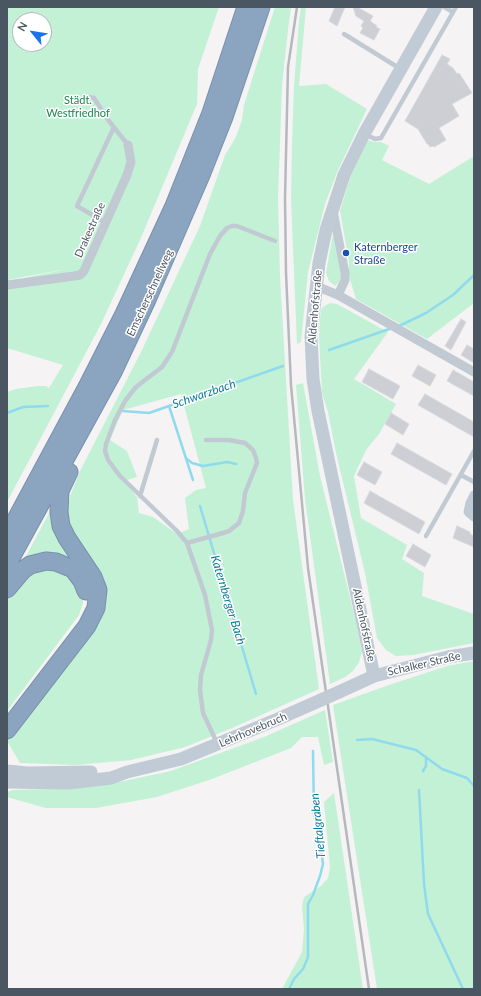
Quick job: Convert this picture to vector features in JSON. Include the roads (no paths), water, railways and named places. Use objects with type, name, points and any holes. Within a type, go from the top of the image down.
[{"type":"highway","name":"Emscherschnellweg","points":[[7,536],[87,387],[124,314],[174,206],[211,113],[246,7]]},
{"type":"highway","name":"Emscherschnellweg","points":[[7,565],[113,372],[146,302],[201,175],[226,110],[260,7]]},
{"type":"highway","points":[[7,730],[87,626],[96,608],[98,590],[93,577],[67,538],[61,526],[59,512],[60,491],[104,400],[113,372]]},
{"type":"highway","points":[[7,589],[23,570],[30,565],[46,561],[56,562],[73,569],[78,574],[86,589],[87,601],[86,611],[70,638],[7,718]]},
{"type":"street","name":"Aldenhofstraße","points":[[374,676],[318,411],[313,379],[311,336],[316,286],[326,230],[344,175],[364,134],[436,7]]},
{"type":"street","name":"Drakestraße","points":[[7,284],[80,274],[87,268],[127,175],[131,162],[128,145]]},
{"type":"street","points":[[332,208],[345,273],[345,280],[338,295]]},
{"type":"street","points":[[316,286],[338,295],[474,372]]},
{"type":"street","points":[[474,495],[468,512],[474,517]]},
{"type":"street","name":"Schalker Straße","points":[[374,676],[448,657],[474,654]]},
{"type":"street","name":"Lehrhovebruch","points":[[7,782],[69,783],[111,778],[127,772],[181,758],[217,745],[374,676]]},
{"type":"street","name":"Lehrhovebruch","points":[[7,771],[27,773],[127,772]]},
{"type":"lane","points":[[444,7],[453,12]]},
{"type":"lane","points":[[364,134],[375,139],[381,138],[456,7]]},
{"type":"lane","points":[[344,34],[401,69]]},
{"type":"lane","points":[[84,96],[94,98],[98,107],[128,145]]},
{"type":"lane","points":[[107,223],[77,206],[114,128]]},
{"type":"lane","points":[[217,745],[203,713],[200,690],[201,675],[211,640],[212,630],[205,595],[187,543],[178,531],[120,476],[108,460],[106,454],[106,444],[118,413],[125,401],[136,387],[167,360],[179,335],[192,296],[210,254],[224,231],[232,226],[237,226],[275,241]]},
{"type":"lane","points":[[140,496],[157,440]]},
{"type":"lane","points":[[187,543],[223,533],[236,526],[241,519],[245,493],[255,467],[256,458],[253,450],[246,444],[229,440],[206,440]]},
{"type":"lane","points":[[426,536],[474,451]]},
{"type":"lane","points":[[461,475],[474,482]]},
{"type":"waterway","name":"Schwarzbach","points":[[399,326],[426,313],[453,295],[474,275]]},
{"type":"waterway","name":"Schwarzbach","points":[[329,350],[392,328]]},
{"type":"waterway","name":"Schwarzbach","points":[[123,411],[149,413],[283,366]]},
{"type":"waterway","name":"Schwarzbach","points":[[7,413],[23,407],[48,406]]},
{"type":"waterway","name":"Katernberger Bach","points":[[169,406],[193,480]]},
{"type":"waterway","points":[[187,459],[192,463],[203,466],[227,462],[236,464]]},
{"type":"waterway","name":"Katernberger Bach","points":[[200,506],[256,694]]},
{"type":"waterway","name":"Katernberger Bach","points":[[357,740],[372,739],[416,750],[442,769],[467,778],[474,786]]},
{"type":"waterway","name":"Tieftalgraben","points":[[289,989],[294,979],[303,969],[308,957],[308,904],[313,895],[323,864],[314,814],[313,751]]},
{"type":"waterway","points":[[423,771],[426,766],[426,757]]},
{"type":"waterway","points":[[419,790],[424,884],[428,914],[463,989]]},
{"type":"railway","points":[[297,7],[288,67],[285,198],[286,273],[291,385],[308,568],[369,989]]},
{"type":"place","name":"Katernberger Straße","points":[[346,253]]},
{"type":"park label","name":"Städt. Westfriedhof","points":[[78,106]]}]
